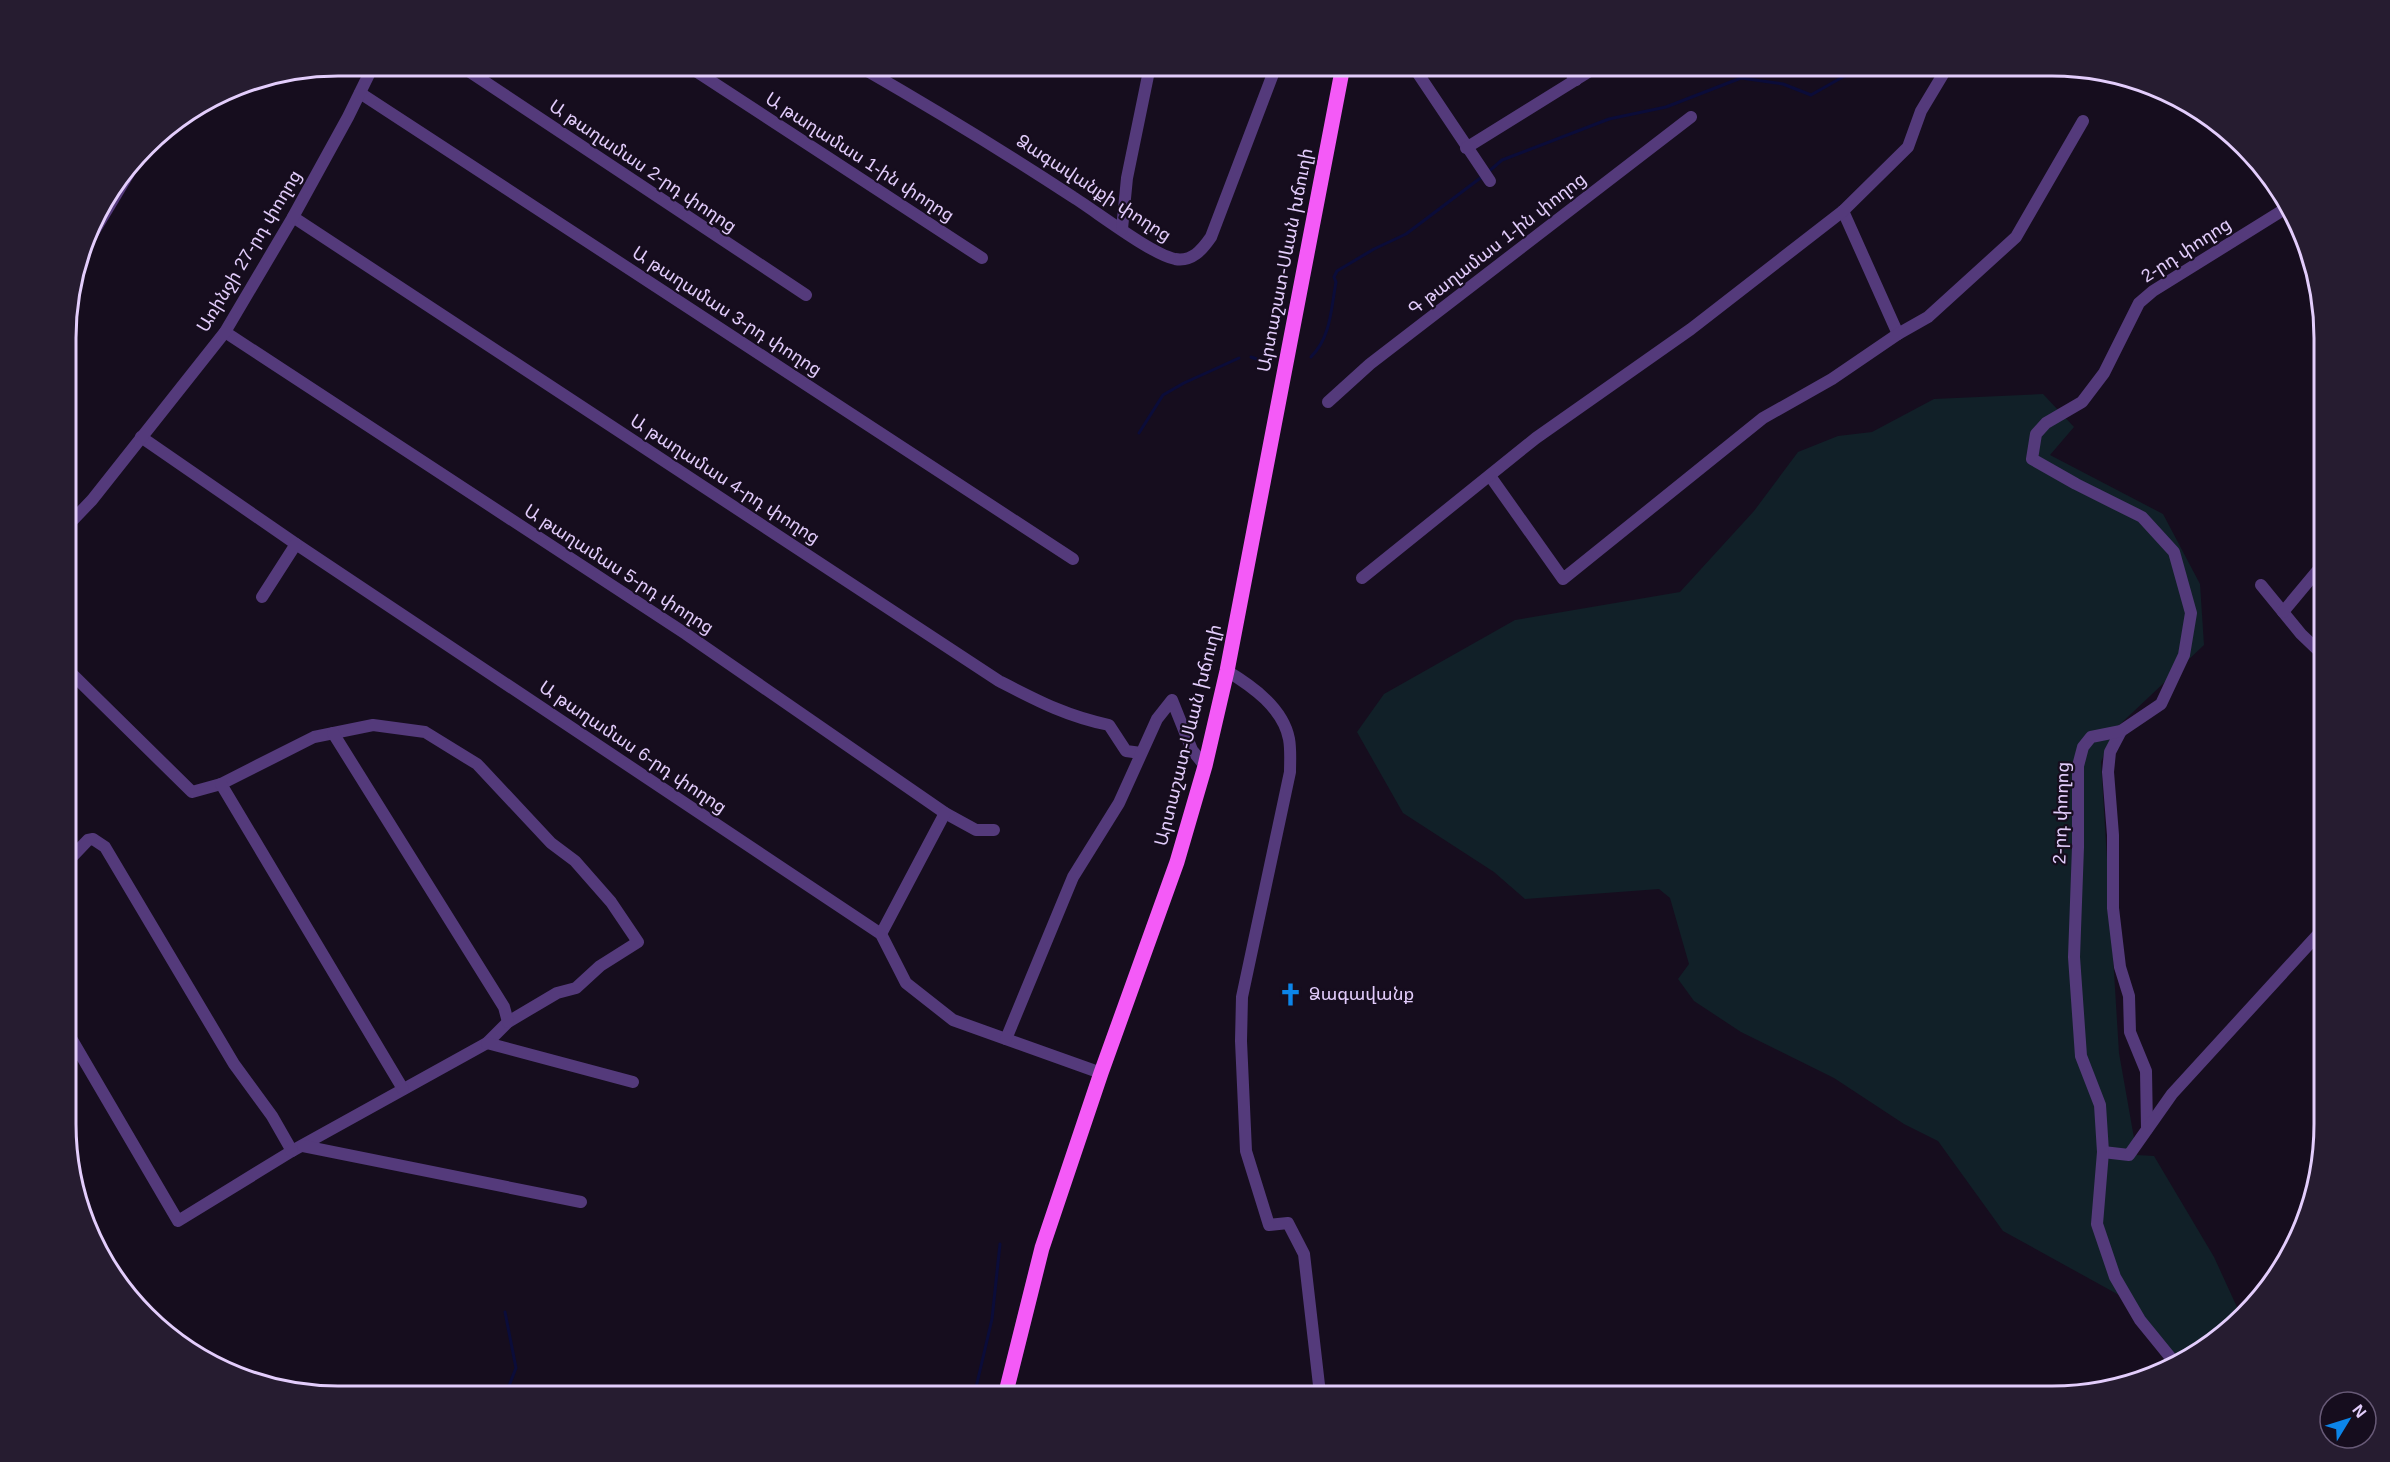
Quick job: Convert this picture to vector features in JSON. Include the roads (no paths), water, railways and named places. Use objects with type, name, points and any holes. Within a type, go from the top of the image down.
[{"type":"main road","name":"Արտաշատ-Սևան խճուղի","points":[[1008,1386],[1042,1248],[1101,1073],[1177,862],[1205,766],[1227,671],[1341,76]]},
{"type":"street","name":"Առինջի 27-րդ փողոց","points":[[76,517],[92,500],[225,332],[293,217],[368,76]]},
{"type":"street","name":"Ա թաղամաս 2-րդ փողոց","points":[[475,76],[806,295]]},
{"type":"street","name":"Ա թաղամաս 1-ին փողոց","points":[[703,76],[982,258]]},
{"type":"street","name":"Ձագավանքի փողոց","points":[[876,76],[970,130],[1166,257],[1177,260],[1188,258],[1202,251],[1211,237],[1272,76]]},
{"type":"street","points":[[1122,229],[1127,178],[1148,76]]},
{"type":"street","points":[[1419,76],[1490,181]]},
{"type":"street","points":[[1573,76],[1576,80]]},
{"type":"street","points":[[1466,148],[1582,76]]},
{"type":"street","points":[[1362,578],[1536,438],[1691,329],[1843,212],[1908,147],[1921,111],[1942,76]]},
{"type":"street","name":"Ա թաղամաս 3-րդ փողոց","points":[[360,93],[1073,559]]},
{"type":"street","name":"Գ թաղամաս 1-ին փողոց","points":[[1328,402],[1370,364],[1691,117]]},
{"type":"street","points":[[1490,476],[1563,579],[1763,418],[1832,379],[1898,334],[1928,317],[2016,237],[2083,121]]},
{"type":"street","points":[[1843,212],[1898,334]]},
{"type":"street","name":"2-րդ փողոց","points":[[2170,1357],[2140,1320],[2115,1277],[2097,1224],[2103,1152],[2100,1105],[2081,1056],[2074,957],[2078,766],[2083,747],[2091,737],[2121,731],[2161,704],[2184,655],[2191,613],[2174,552],[2142,517],[2032,459],[2036,434],[2046,423],[2082,402],[2104,373],[2139,303],[2281,212]]},
{"type":"street","name":"Ա թաղամաս 4-րդ փողոց","points":[[293,217],[999,681],[1078,719],[1109,725],[1126,751],[1141,753]]},
{"type":"street","name":"Ա թաղամաս 5-րդ փողոց","points":[[225,332],[686,634],[945,813],[976,830],[994,830]]},
{"type":"street","name":"Ա թաղամաս 6-րդ փողոց","points":[[141,437],[297,544],[881,934],[906,983],[954,1020],[1101,1073]]},
{"type":"street","points":[[262,597],[297,544]]},
{"type":"street","points":[[2283,612],[2314,575]]},
{"type":"street","points":[[2261,585],[2314,646]]},
{"type":"street","points":[[1227,671],[1250,685],[1279,714],[1289,741],[1290,772],[1242,997],[1241,1041],[1246,1151],[1269,1225],[1288,1222],[1304,1254],[1318,1386]]},
{"type":"street","points":[[76,678],[192,792],[221,784],[314,737],[373,725],[425,732],[477,764],[551,843],[575,861],[611,902],[638,942],[600,966],[576,988],[558,993],[508,1022],[487,1043],[298,1149],[178,1221],[76,1047]]},
{"type":"street","points":[[1006,1039],[1073,877],[1119,803],[1156,719],[1172,700],[1192,750],[1205,766]]},
{"type":"street","points":[[2121,731],[2110,752],[2108,772],[2113,835],[2113,908],[2121,968],[2129,996],[2130,1032],[2146,1071],[2147,1129]]},
{"type":"street","points":[[333,733],[504,1007],[508,1022]]},
{"type":"street","points":[[221,784],[403,1089]]},
{"type":"street","points":[[881,934],[945,813]]},
{"type":"street","points":[[76,849],[93,839],[105,847],[234,1064],[298,1149],[581,1202]]},
{"type":"street","points":[[2103,1152],[2129,1155],[2172,1094],[2314,939]]},
{"type":"street","points":[[487,1043],[633,1082]]},
{"type":"waterway","points":[[1487,173],[1502,160],[1609,119],[1666,107],[1741,78],[1783,84],[1811,95],[1844,76]]},
{"type":"waterway","points":[[1311,357],[1323,341],[1326,332],[1336,282],[1334,277],[1337,271],[1374,249],[1406,234],[1483,176]]},
{"type":"waterway","points":[[1251,357],[1260,360]]},
{"type":"waterway","points":[[1139,433],[1163,395],[1239,358]]},
{"type":"waterway","points":[[976,1386],[992,1319],[1000,1244]]},
{"type":"waterway","points":[[505,1312],[516,1368],[509,1386]]},
{"type":"place","name":"Ձագավանք","points":[[1291,994]]}]
